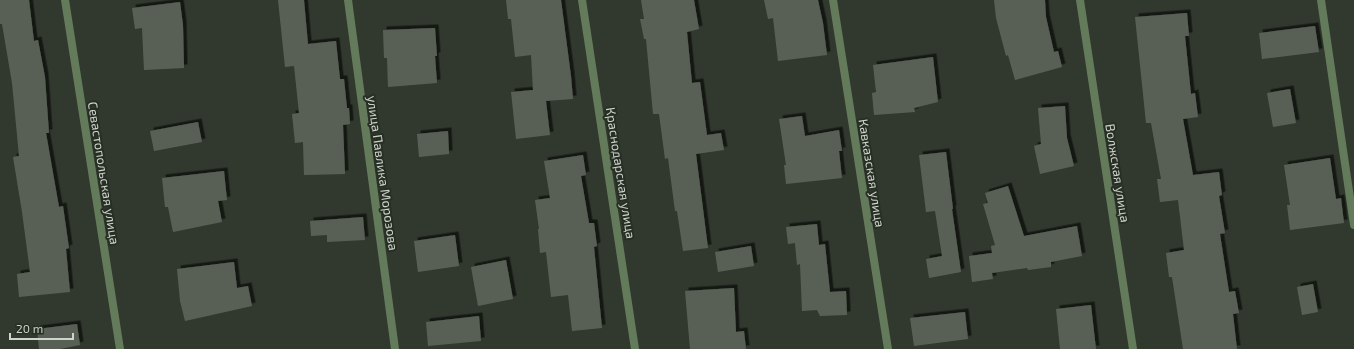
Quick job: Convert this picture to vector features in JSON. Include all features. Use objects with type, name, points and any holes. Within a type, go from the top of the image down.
[{"type":"street","name":"Севастопольская улица","points":[[65,0],[120,349]]},
{"type":"street","name":"улица Павлика Морозова","points":[[348,0],[395,349]]},
{"type":"street","name":"Краснодарская улица","points":[[582,0],[635,349]]},
{"type":"street","name":"Кавказская улица","points":[[833,0],[888,349]]},
{"type":"street","name":"Волжская улица","points":[[1080,0],[1133,349]]},
{"type":"street","points":[[1321,0],[1354,225]]},
{"type":"building","points":[[0,0],[29,0],[34,41],[38,40],[45,77],[49,133],[46,133],[59,207],[63,206],[69,248],[66,249],[70,292],[19,297],[17,274],[30,272],[13,157],[19,156],[12,83],[2,24],[0,24]]},
{"type":"building","points":[[278,0],[304,0],[308,44],[336,41],[340,79],[344,79],[347,108],[349,108],[350,124],[343,125],[345,174],[304,175],[303,142],[295,143],[292,114],[299,113],[294,66],[285,67]]},
{"type":"building","points":[[506,0],[561,0],[573,99],[546,101],[550,135],[516,139],[511,92],[533,90],[531,55],[515,57],[511,19],[508,19]]},
{"type":"building","points":[[641,0],[694,0],[699,29],[687,32],[692,83],[700,82],[707,135],[721,133],[724,150],[696,154],[708,248],[683,251],[677,211],[675,211],[668,158],[665,159],[659,114],[653,114],[646,39],[644,39],[640,19],[644,19]]},
{"type":"building","points":[[764,0],[818,0],[823,23],[827,55],[778,61],[773,18],[768,19]]},
{"type":"building","points":[[994,0],[1045,0],[1046,17],[1054,52],[1058,51],[1062,67],[1015,80],[1008,55],[1006,56],[996,18]]},
{"type":"building","points":[[180,2],[183,25],[184,68],[144,70],[142,28],[135,29],[132,8]]},
{"type":"building","points":[[1187,13],[1189,36],[1185,36],[1191,94],[1195,93],[1198,117],[1183,119],[1193,175],[1219,172],[1222,195],[1219,196],[1225,233],[1220,234],[1229,292],[1235,291],[1239,313],[1233,314],[1237,349],[1183,349],[1172,277],[1169,277],[1166,253],[1184,250],[1178,200],[1160,202],[1157,179],[1161,179],[1151,123],[1146,123],[1135,17]]},
{"type":"building","points":[[1315,26],[1319,52],[1262,59],[1259,33]]},
{"type":"building","points":[[435,28],[437,83],[388,87],[387,58],[384,58],[383,30]]},
{"type":"building","points":[[933,57],[938,102],[914,108],[915,112],[874,115],[872,93],[876,92],[873,65]]},
{"type":"building","points":[[1290,89],[1296,123],[1273,127],[1267,93]]},
{"type":"building","points":[[1065,106],[1067,138],[1074,166],[1040,174],[1034,146],[1041,144],[1038,108]]},
{"type":"building","points":[[802,116],[805,136],[839,130],[842,151],[839,151],[842,178],[786,184],[784,165],[786,165],[779,119]]},
{"type":"building","points":[[198,122],[202,142],[154,151],[150,131]]},
{"type":"building","points":[[448,131],[449,154],[419,157],[417,134]]},
{"type":"building","points":[[946,152],[961,272],[929,278],[926,259],[942,256],[935,211],[926,212],[919,155]]},
{"type":"building","points":[[583,155],[586,175],[581,176],[589,223],[594,223],[597,246],[594,247],[602,328],[572,331],[568,295],[551,297],[546,252],[540,253],[539,229],[535,200],[550,198],[544,161]]},
{"type":"building","points":[[1330,158],[1336,199],[1341,198],[1344,223],[1290,230],[1287,205],[1290,205],[1284,165]]},
{"type":"building","points":[[224,171],[227,200],[218,201],[222,222],[173,232],[168,207],[165,207],[162,178]]},
{"type":"building","points":[[1008,186],[1024,236],[1077,226],[1082,256],[1051,262],[1051,267],[1028,270],[1027,268],[992,273],[993,279],[972,282],[969,256],[992,253],[991,246],[995,245],[983,204],[988,203],[985,193]]},
{"type":"building","points":[[363,217],[365,240],[327,242],[327,235],[311,236],[310,221]]},
{"type":"building","points":[[817,224],[819,245],[825,244],[830,292],[846,291],[847,315],[820,316],[817,310],[802,311],[800,264],[797,265],[795,243],[788,244],[786,227]]},
{"type":"building","points":[[455,235],[459,266],[418,272],[414,241]]},
{"type":"building","points":[[751,246],[754,266],[718,272],[715,252]]},
{"type":"building","points":[[506,260],[513,299],[478,306],[471,267]]},
{"type":"building","points":[[234,262],[237,288],[248,286],[252,306],[185,321],[180,301],[177,269]]},
{"type":"building","points":[[1313,284],[1318,312],[1302,315],[1297,287]]},
{"type":"building","points":[[734,288],[736,332],[744,331],[746,349],[690,349],[685,291]]},
{"type":"building","points":[[1091,305],[1096,349],[1060,349],[1056,309]]},
{"type":"building","points":[[965,312],[968,339],[914,346],[910,318]]},
{"type":"building","points":[[479,316],[481,341],[428,346],[426,322]]},
{"type":"building","points":[[77,324],[80,345],[60,349],[39,349],[37,329]]}]
